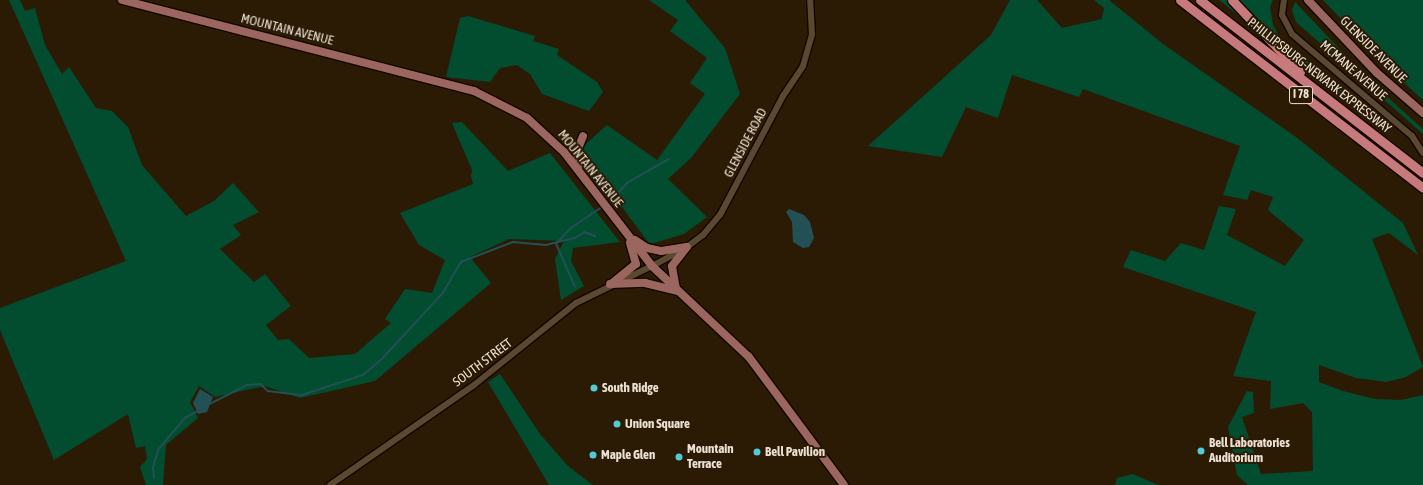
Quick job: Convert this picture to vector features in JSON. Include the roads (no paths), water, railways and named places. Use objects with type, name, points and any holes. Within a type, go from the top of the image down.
[{"type":"highway","name":"PHILLIPSBURG-NEWARK EXPRESSWAY","points":[[1180,0],[1423,188]]},
{"type":"highway","name":"PHILLIPSBURG-NEWARK EXPRESSWAY","points":[[1200,0],[1423,173]]},
{"type":"highway","points":[[1232,0],[1299,71],[1346,113]]},
{"type":"main road","name":"MOUNTAIN AVENUE","points":[[122,0],[474,91],[508,107],[540,128],[578,169],[652,266],[677,292],[749,357],[844,485]]},
{"type":"main road","name":"GLENSIDE AVENUE","points":[[1308,0],[1377,73],[1423,113]]},
{"type":"main road","points":[[578,169],[577,151],[583,136]]},
{"type":"main road","points":[[626,232],[642,245],[654,250],[668,251],[687,248]]},
{"type":"main road","points":[[610,284],[636,264],[635,256],[626,232]]},
{"type":"main road","points":[[610,284],[645,283],[677,292],[672,266],[687,248]]},
{"type":"street","name":"GLENSIDE ROAD","points":[[652,266],[687,248],[702,235],[720,215],[783,96],[803,66],[812,35],[810,0]]},
{"type":"street","name":"MCMANE AVENUE","points":[[1284,0],[1282,15],[1292,34],[1412,136],[1423,153]]},
{"type":"street","name":"SOUTH STREET","points":[[330,485],[474,385],[523,347],[565,310],[610,284],[652,266]]},
{"type":"water","points":[[789,209],[804,215],[810,222],[814,238],[809,247],[803,248],[793,242],[792,222],[786,212]]},
{"type":"water","points":[[200,389],[213,397],[207,412],[198,414],[193,403]]},
{"type":"waterway","points":[[611,201],[627,183],[669,159]]},
{"type":"waterway","points":[[575,287],[556,244],[571,228],[602,207]]},
{"type":"waterway","points":[[210,404],[247,385],[261,384],[268,391],[302,395],[363,375],[382,359],[443,293],[461,262],[513,242],[546,245],[575,238],[585,232],[595,236]]},
{"type":"waterway","points":[[154,478],[153,468],[158,450],[185,418],[198,411]]},
{"type":"place","name":"South Ridge","points":[[594,388]]},
{"type":"place","name":"Union Square","points":[[617,424]]},
{"type":"place","name":"Bell Laboratories Auditorium","points":[[1201,451]]},
{"type":"place","name":"Bell Pavilion","points":[[757,452]]},
{"type":"place","name":"Maple Glen","points":[[593,455]]},
{"type":"place","name":"Mountain Terrace","points":[[679,457]]}]
